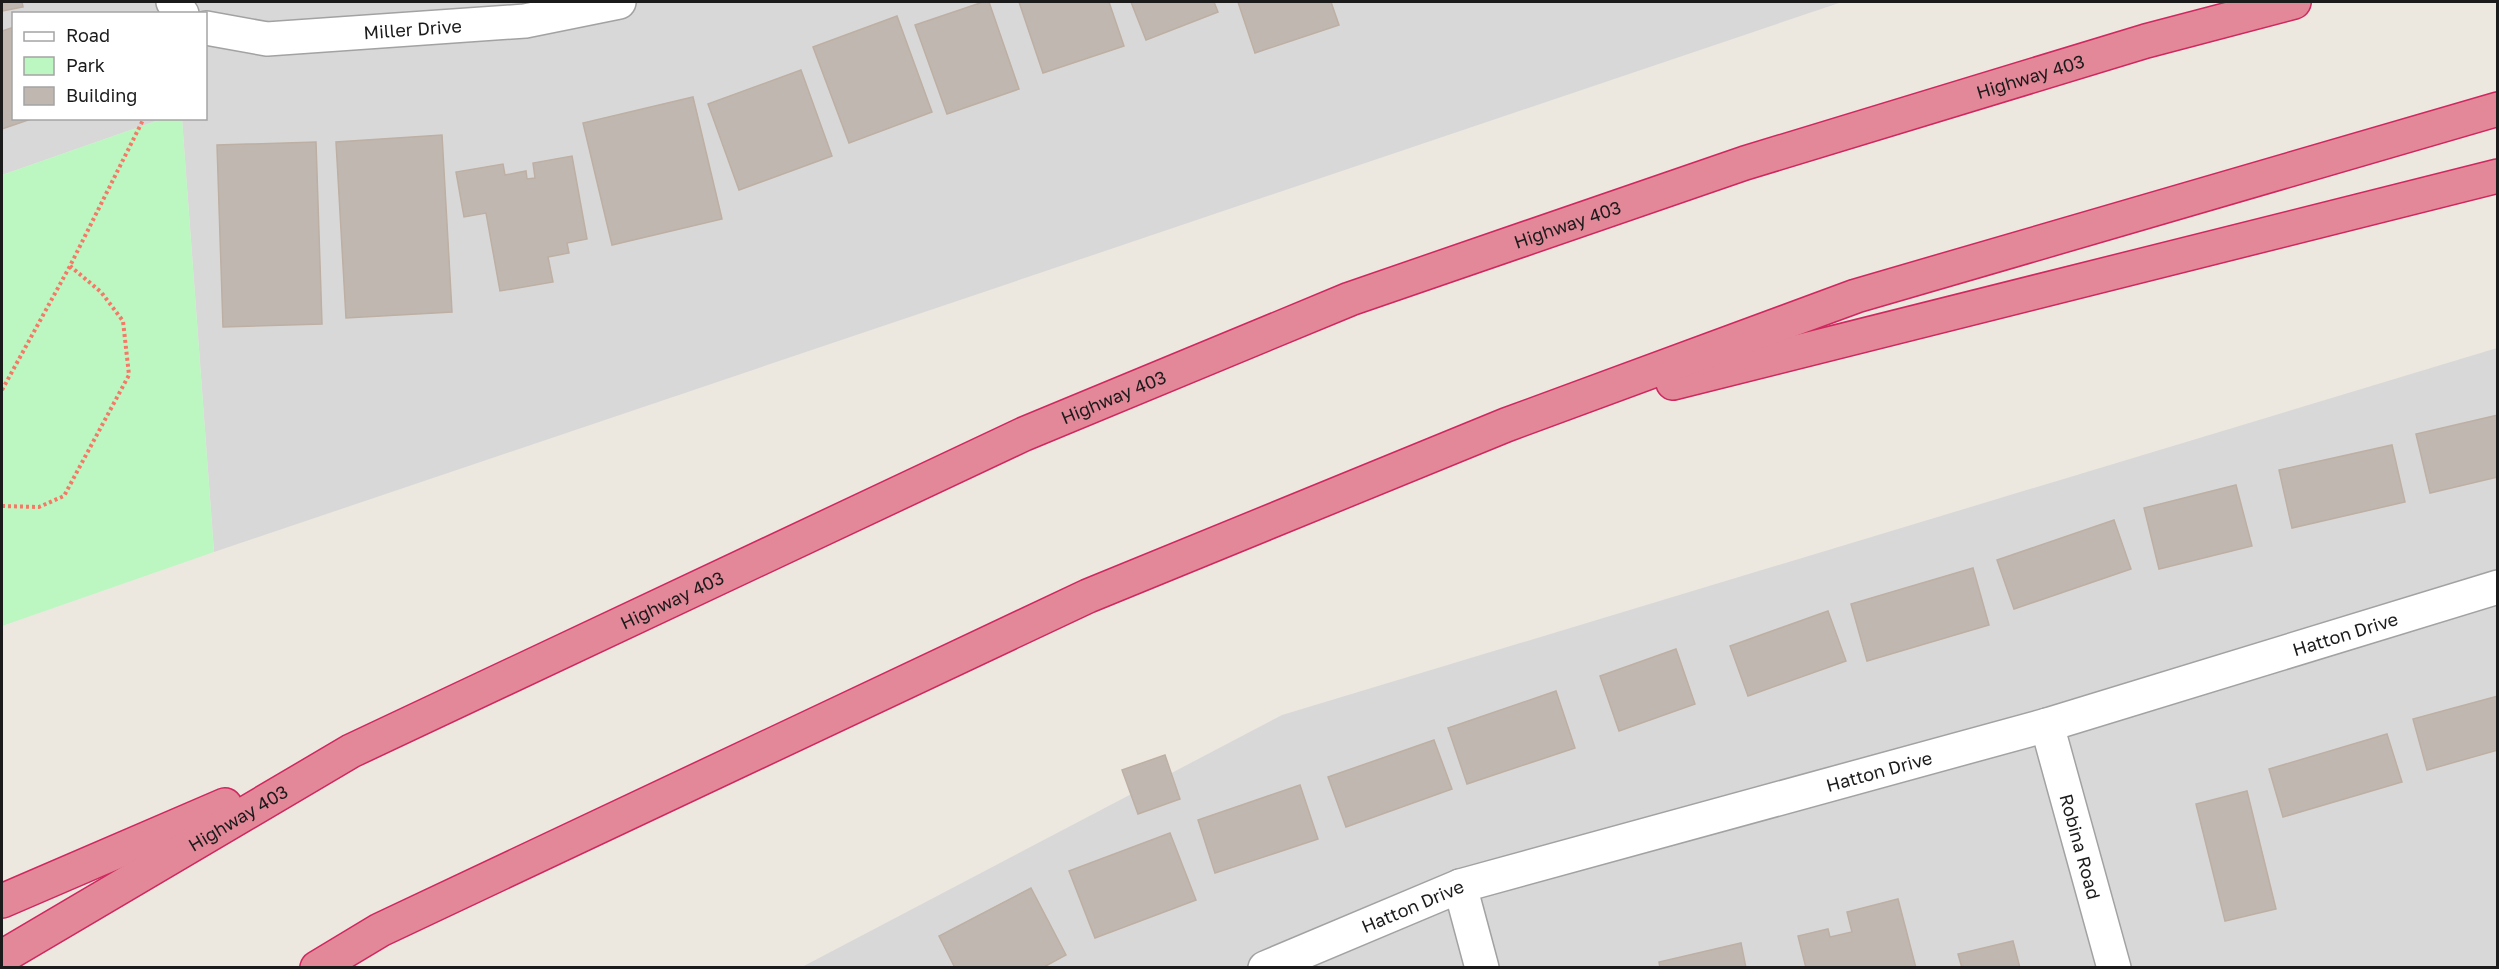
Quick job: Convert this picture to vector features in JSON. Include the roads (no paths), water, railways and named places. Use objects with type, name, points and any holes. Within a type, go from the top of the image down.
[{"type":"highway","name":"Highway 403","points":[[2,957],[351,751],[1024,434],[1350,299],[1745,163],[2146,40],[2294,2]]},
{"type":"highway","points":[[317,968],[380,930],[1088,596],[1506,425],[1856,296],[2498,109]]},
{"type":"highway","points":[[1506,425],[2498,176]]},
{"type":"highway","points":[[2,901],[351,751]]},
{"type":"street","name":"Miller Drive","points":[[207,28],[267,39],[525,21],[618,2]]},
{"type":"street","name":"Hatton Drive","points":[[1265,968],[1460,886],[2047,725],[2498,587]]},
{"type":"street","name":"Robina Road","points":[[2047,725],[2114,968]]},
{"type":"street","points":[[1460,886],[1482,968]]}]
